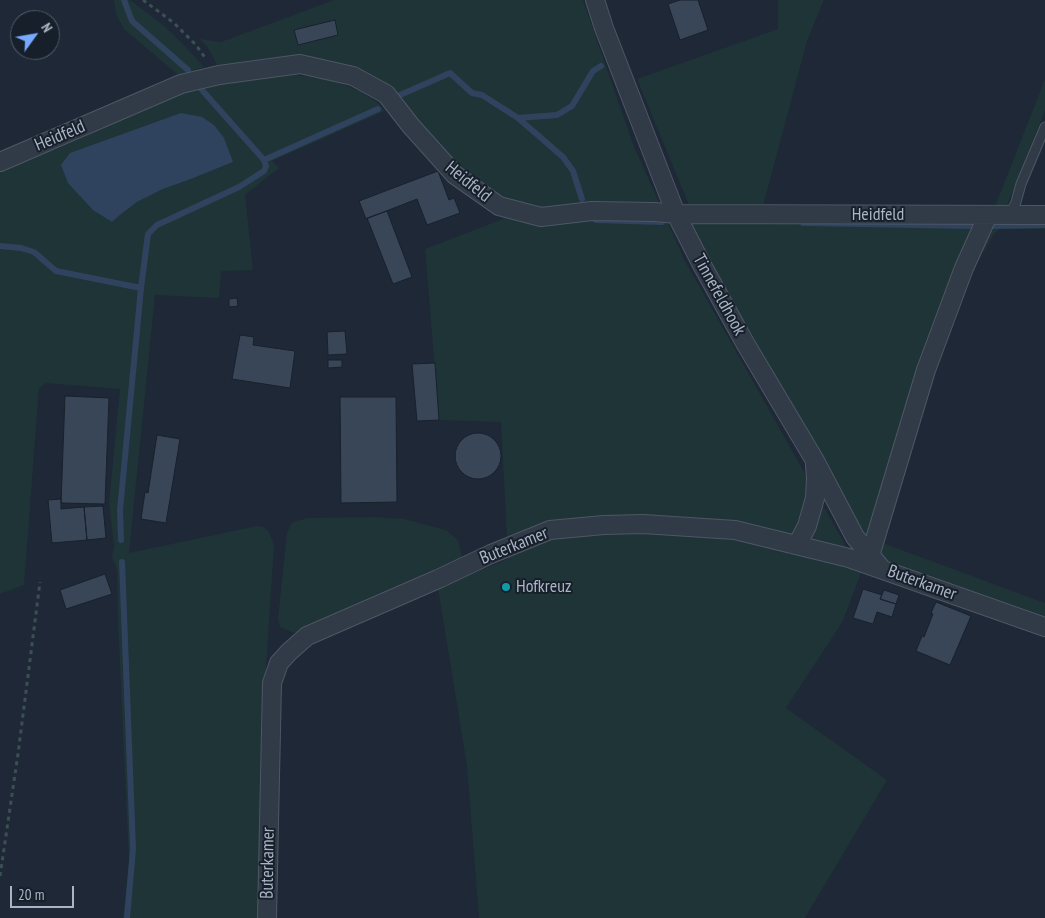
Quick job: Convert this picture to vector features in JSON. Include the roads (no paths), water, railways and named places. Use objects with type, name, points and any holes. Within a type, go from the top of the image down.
[{"type":"street","name":"Tinnefeldhook","points":[[594,0],[676,214],[736,326],[814,459],[855,538],[882,569]]},
{"type":"street","name":"Heidfeld","points":[[0,162],[181,84],[219,75],[300,64],[352,76],[386,94],[411,126],[455,175],[499,206],[541,217],[592,211],[676,214],[1045,215]]},
{"type":"street","points":[[870,556],[926,370],[964,268],[988,215]]},
{"type":"street","points":[[797,545],[806,526],[815,498],[814,459]]},
{"type":"street","name":"Buterkamer","points":[[268,918],[272,683],[279,663],[308,636],[491,554],[550,530],[604,525],[643,524],[735,530],[849,558],[1045,627]]},
{"type":"lane","points":[[1010,215],[1045,127]]},
{"type":"water","points":[[181,113],[202,117],[214,125],[224,138],[233,162],[163,189],[137,202],[112,222],[93,210],[68,183],[61,165],[70,153]]},
{"type":"waterway","points":[[124,0],[132,21],[188,70]]},
{"type":"waterway","points":[[518,118],[557,115],[572,106],[593,71],[601,66]]},
{"type":"waterway","points":[[400,95],[450,73],[472,93],[482,95],[518,118],[563,157],[573,171],[582,199]]},
{"type":"waterway","points":[[121,540],[120,510],[141,288],[148,234],[157,225],[239,187],[264,171],[266,166],[264,160],[202,90]]},
{"type":"waterway","points":[[264,160],[378,109]]},
{"type":"waterway","points":[[596,220],[662,222]]},
{"type":"waterway","points":[[803,223],[975,226]]},
{"type":"waterway","points":[[989,226],[1045,225]]},
{"type":"waterway","points":[[0,246],[21,248],[34,252],[56,271],[141,288]]},
{"type":"waterway","points":[[122,562],[133,849],[127,918]]},
{"type":"place","name":"Hofkreuz","points":[[506,587]]}]
